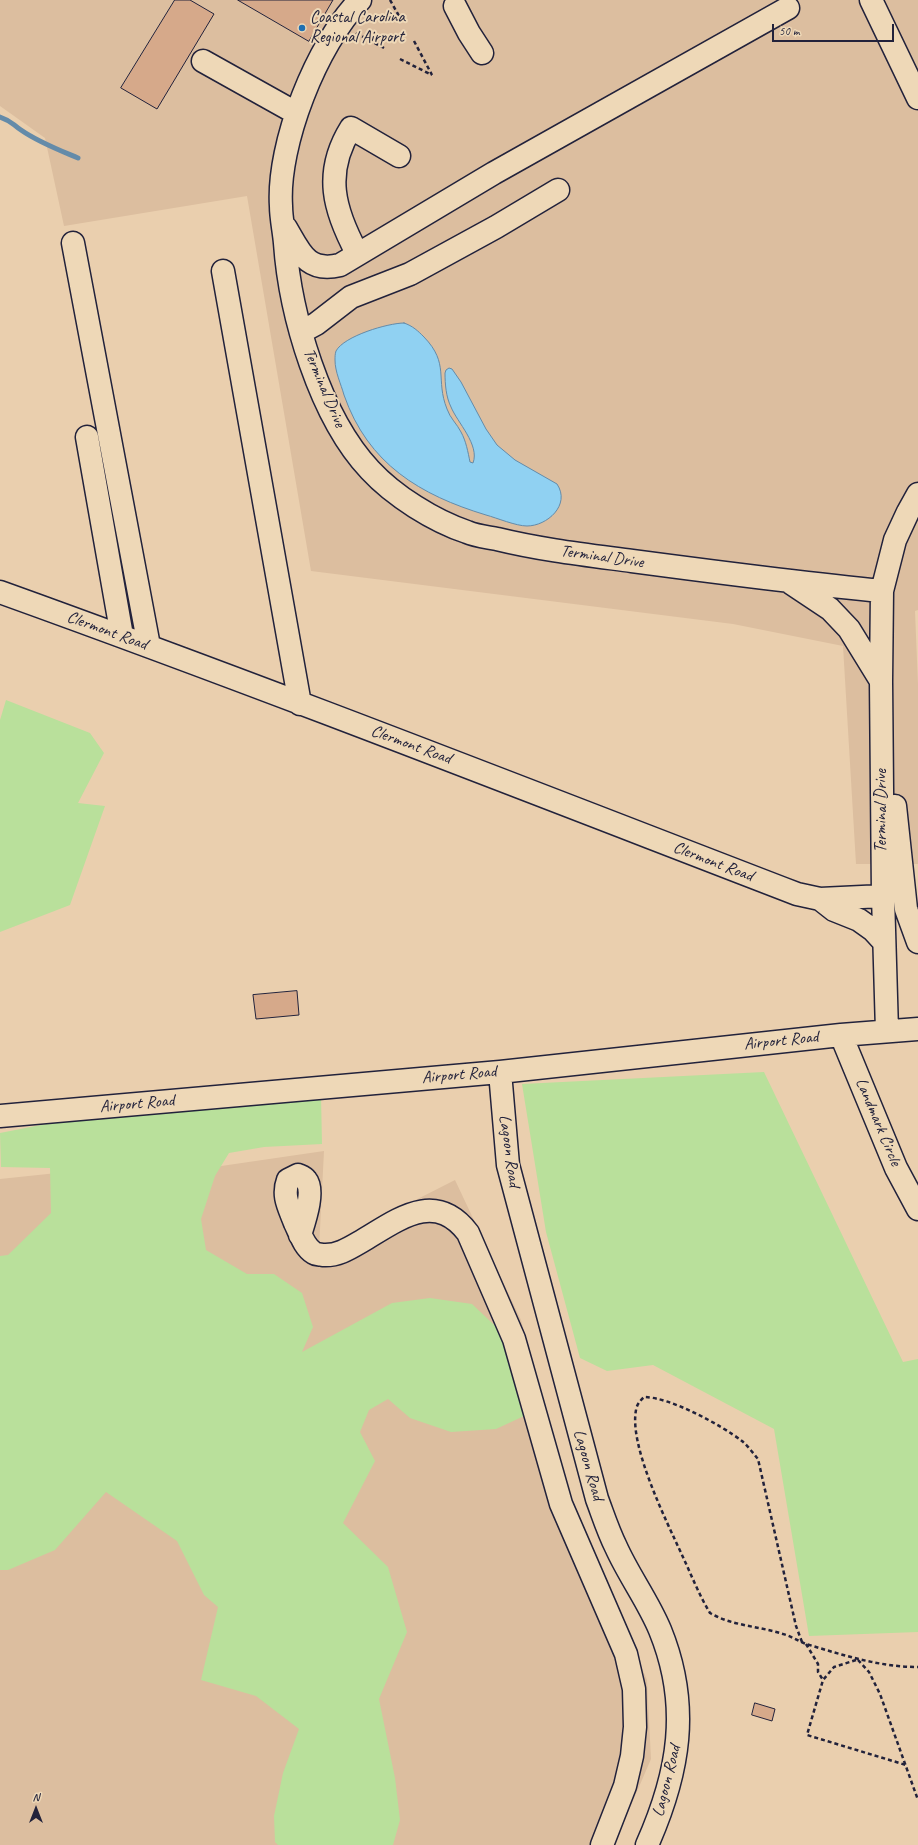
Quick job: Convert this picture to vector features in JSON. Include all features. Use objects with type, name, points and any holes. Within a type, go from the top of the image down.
[{"type":"street","name":"Terminal Drive","points":[[360,0],[341,24],[320,60],[296,113],[283,168],[281,206],[286,260],[301,332],[337,426],[370,470],[414,507],[467,532],[527,546],[790,582],[882,591]]},
{"type":"street","points":[[872,0],[918,98]]},
{"type":"street","points":[[455,6],[469,33],[482,53]]},
{"type":"street","points":[[283,223],[301,253],[315,266],[329,268],[340,265],[357,253],[536,149],[788,8]]},
{"type":"street","points":[[204,61],[296,113]]},
{"type":"street","points":[[357,253],[341,221],[334,191],[336,161],[347,134],[351,128],[400,156]]},
{"type":"street","points":[[301,332],[316,324],[351,297],[410,274],[496,227],[558,190]]},
{"type":"street","points":[[73,243],[149,646]]},
{"type":"street","points":[[223,271],[300,704]]},
{"type":"street","points":[[87,437],[122,636]]},
{"type":"street","name":"Terminal Drive","points":[[887,1031],[883,896],[881,681],[882,591],[895,540],[918,494]]},
{"type":"street","points":[[790,582],[830,608],[849,628],[881,681]]},
{"type":"street","name":"Clermont Road","points":[[0,592],[149,646],[460,763],[797,894],[820,899],[883,896]]},
{"type":"street","points":[[882,768],[894,795],[906,910],[918,942]]},
{"type":"street","name":"Clermont Road","points":[[820,899],[834,910],[859,920],[873,930],[884,942]]},
{"type":"street","name":"Airport Road","points":[[0,1116],[500,1072],[841,1034],[918,1029]]},
{"type":"street","name":"Landmark Circle","points":[[841,1034],[896,1168],[918,1209]]},
{"type":"street","name":"Lagoon Road","points":[[500,1072],[508,1165],[597,1499],[616,1548],[647,1602],[660,1630],[674,1673],[679,1707],[677,1754],[670,1783],[658,1819],[647,1845]]},
{"type":"street","points":[[300,1235],[307,1247],[315,1254],[331,1255],[344,1252],[387,1227],[424,1210],[445,1212],[459,1221],[468,1233],[514,1339],[561,1504],[626,1654],[634,1689],[635,1727],[632,1756],[625,1786],[602,1845]]},
{"type":"path","points":[[390,0],[403,23]]},
{"type":"path","points":[[400,58],[432,75],[414,41]]},
{"type":"path","points":[[802,1642],[796,1626],[758,1459],[743,1442],[704,1418],[663,1399],[644,1397],[638,1403],[636,1410],[636,1425],[640,1452],[655,1494],[710,1613],[720,1619],[783,1634],[806,1644],[858,1660],[883,1666],[918,1667]]},
{"type":"path","points":[[806,1644],[818,1664],[818,1672],[822,1680]]},
{"type":"path","points":[[858,1660],[843,1663],[834,1667],[822,1680],[807,1735],[906,1765]]},
{"type":"path","points":[[858,1660],[869,1672],[880,1694],[918,1800]]},
{"type":"shaded area","name":"Coastal Carolina Regional Airport","points":[[0,0],[918,0],[918,610],[915,611],[918,685],[918,864],[856,864],[843,646],[733,624],[311,571],[247,196],[64,226],[45,138],[0,106]]},
{"type":"shaded area","points":[[324,1151],[319,1249],[455,1180],[521,1320],[568,1489],[647,1680],[651,1759],[614,1845],[0,1845],[0,1179],[114,1167],[187,1171]]},
{"type":"green space","points":[[6,700],[90,733],[104,753],[78,803],[105,806],[70,905],[0,932],[0,720]]},
{"type":"green space","points":[[764,1072],[903,1362],[918,1359],[918,1632],[809,1636],[774,1429],[653,1365],[607,1371],[580,1358],[546,1232],[522,1084]]},
{"type":"green space","points":[[321,1096],[322,1144],[264,1147],[229,1153],[215,1176],[201,1219],[206,1250],[247,1274],[274,1274],[302,1293],[313,1327],[302,1352],[392,1303],[430,1298],[472,1304],[507,1337],[524,1416],[496,1429],[451,1432],[410,1418],[388,1399],[369,1410],[360,1432],[375,1461],[343,1523],[388,1567],[407,1632],[379,1699],[395,1778],[400,1820],[393,1845],[278,1845],[275,1842],[274,1816],[283,1773],[299,1729],[256,1696],[201,1680],[218,1607],[204,1595],[177,1541],[106,1492],[55,1550],[8,1570],[0,1570],[0,1256],[8,1255],[51,1213],[50,1168],[1,1167],[0,1133],[61,1121]]},
{"type":"water","points":[[404,323],[413,327],[422,335],[437,355],[440,364],[442,389],[448,412],[463,435],[470,462],[473,463],[474,456],[471,441],[454,413],[447,395],[445,373],[449,368],[452,369],[461,382],[486,429],[497,445],[515,460],[557,484],[561,492],[561,499],[559,507],[549,518],[535,525],[518,525],[439,498],[399,473],[382,458],[367,440],[354,419],[344,395],[336,369],[335,354],[341,345],[367,331],[388,325]]},
{"type":"building","points":[[175,0],[190,0],[214,14],[157,109],[121,88]]},
{"type":"building","name":"Coastal Carolina Regional Airport","points":[[238,0],[333,0],[309,41]]},
{"type":"building","points":[[297,991],[299,1015],[256,1019],[253,995]]},
{"type":"building","points":[[755,1703],[775,1709],[772,1721],[752,1715]]},
{"type":"waterway","points":[[0,117],[10,121],[21,130],[49,146],[78,158]]},
{"type":"place","name":"Coastal Carolina Regional Airport","points":[[302,28]]}]
